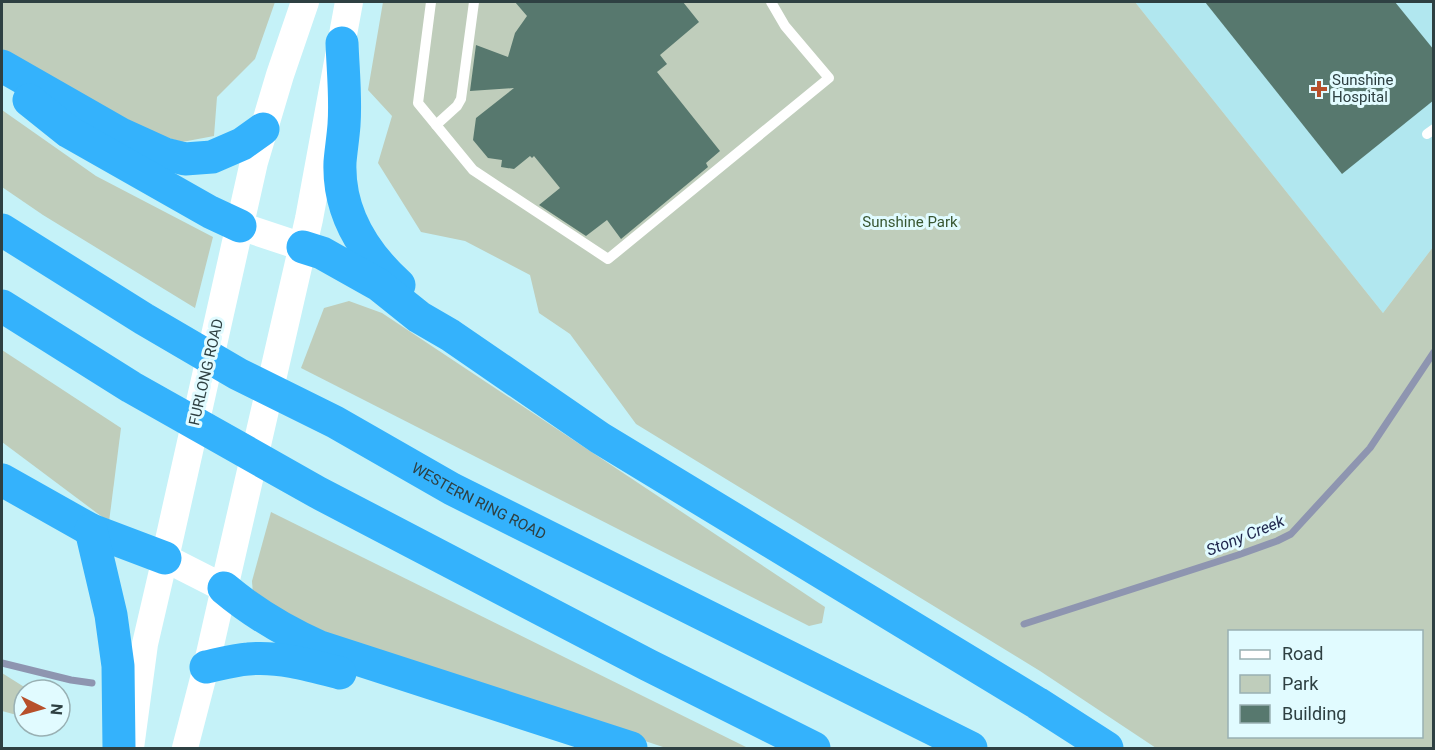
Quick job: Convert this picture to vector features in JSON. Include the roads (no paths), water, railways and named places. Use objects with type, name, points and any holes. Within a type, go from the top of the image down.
[{"type":"highway","points":[[342,43],[344,124],[340,162],[347,213],[363,245],[384,271],[450,335]]},
{"type":"highway","points":[[2,66],[121,134],[165,154],[185,159],[212,157],[242,144],[263,129]]},
{"type":"highway","points":[[2,78],[69,132],[210,212],[240,226]]},
{"type":"highway","name":"WESTERN RING ROAD","points":[[2,230],[144,319],[238,374],[335,422],[452,489],[971,748]]},
{"type":"highway","points":[[303,247],[322,253],[379,285],[419,317],[450,335],[600,438],[1037,703],[1107,748]]},
{"type":"highway","points":[[2,306],[131,387],[317,492],[648,665],[814,748]]},
{"type":"highway","points":[[2,480],[91,530],[165,558]]},
{"type":"highway","points":[[91,530],[111,615],[118,666],[119,748]]},
{"type":"highway","points":[[224,588],[278,628],[320,647],[632,748]]},
{"type":"highway","points":[[207,667],[248,658],[294,662],[560,726]]},
{"type":"main road","name":"FURLONG ROAD","points":[[165,558],[263,129],[305,2]]},
{"type":"main road","points":[[165,558],[224,588],[303,247],[349,2]]},
{"type":"main road","points":[[240,226],[303,247]]},
{"type":"street","name":"FURLONG ROAD","points":[[131,748],[145,644],[165,558]]},
{"type":"street","points":[[185,748],[207,667],[224,588]]},
{"type":"lane","points":[[431,2],[418,103],[473,170],[608,259],[829,78],[785,26],[771,2]]},
{"type":"lane","points":[[436,124],[457,106],[461,99],[474,2]]},
{"type":"waterway","name":"Stony Creek","points":[[1024,624],[1238,555],[1291,534],[1370,448],[1434,352]]},
{"type":"waterway","name":"Stony Creek","points":[[2,663],[92,683]]},
{"type":"place","name":"Sunshine Hospital","points":[[1319,89]]},
{"type":"park label","name":"Sunshine Park","points":[[910,222]]}]
